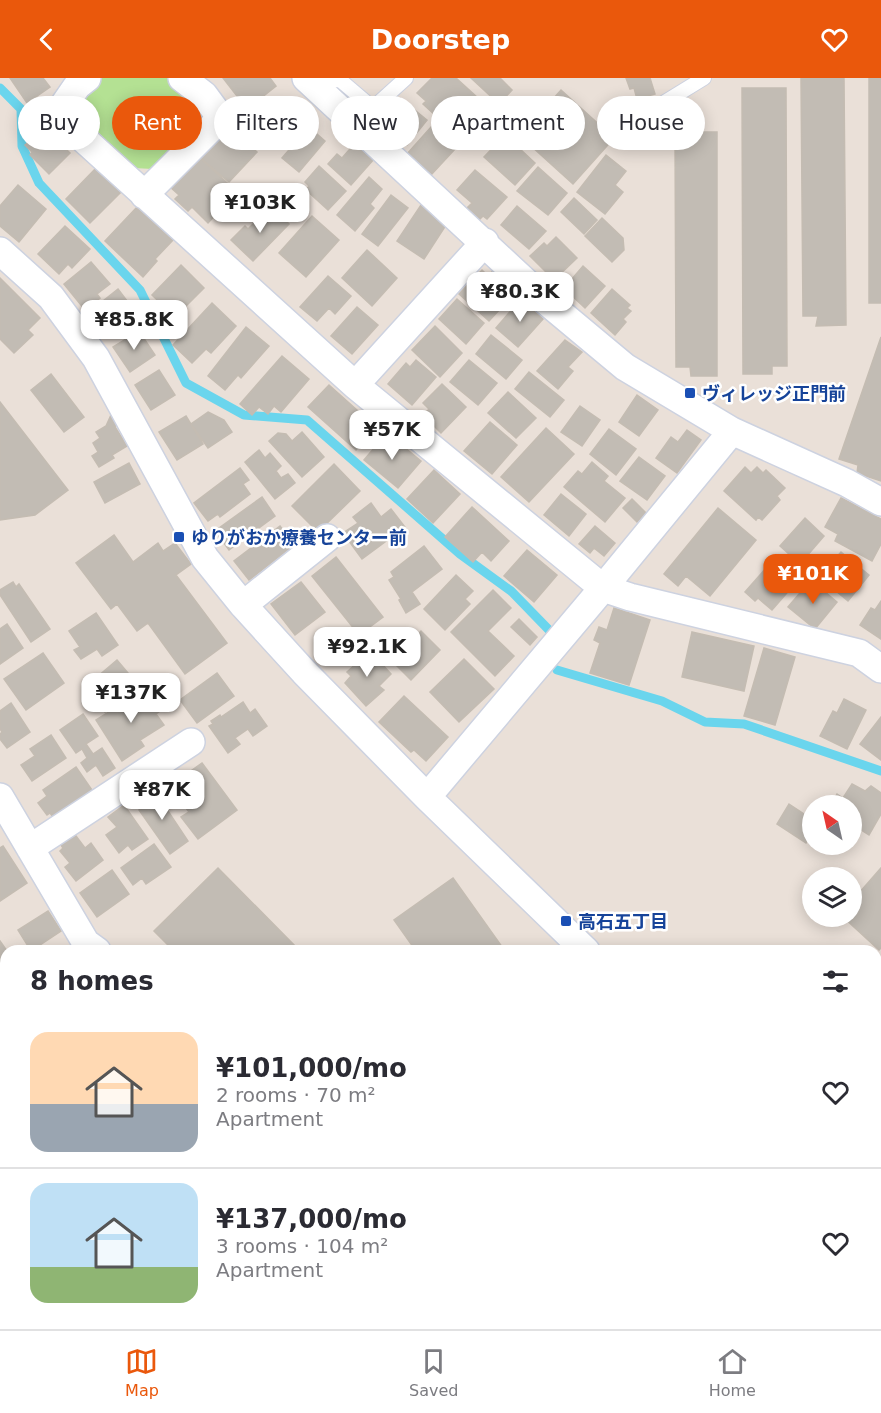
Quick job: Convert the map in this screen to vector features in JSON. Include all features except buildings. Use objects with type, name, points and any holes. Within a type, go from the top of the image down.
[{"type":"street","points":[[144,195],[221,118],[204,95],[182,78]]},
{"type":"street","points":[[308,80],[547,302],[625,367],[732,431],[847,483],[881,502]]},
{"type":"street","points":[[79,81],[57,115],[355,385],[603,588],[630,597],[860,653],[881,669]]},
{"type":"street","points":[[355,385],[485,242]]},
{"type":"street","points":[[0,251],[51,297],[96,358],[205,558],[243,605],[304,672],[427,797],[580,945]]},
{"type":"street","points":[[427,797],[732,431]]},
{"type":"street","points":[[243,605],[327,538]]},
{"type":"street","points":[[30,848],[191,742]]},
{"type":"street","points":[[0,797],[89,945]]},
{"type":"lane","points":[[308,80],[340,80],[373,108],[406,78]]},
{"type":"lane","points":[[674,96],[703,78]]},
{"type":"green space","points":[[102,78],[168,78],[187,96],[112,96],[112,146],[100,134],[100,96],[88,96]]},
{"type":"green space","points":[[202,110],[207,115],[202,120]]},
{"type":"green space","points":[[116,150],[171,150],[152,169],[134,168]]},
{"type":"waterway","points":[[0,88],[21,109],[22,146],[39,183],[140,290],[186,383],[244,415],[307,420],[460,554],[511,591],[549,630]]},
{"type":"waterway","points":[[557,670],[662,701],[705,722],[744,724],[881,771]]},
{"type":"place","name":"ヴィレッジ正門前","points":[[690,393]]},
{"type":"place","name":"ゆりがおか療養センター前","points":[[179,537]]},
{"type":"place","name":"高石五丁目","points":[[566,921]]}]
